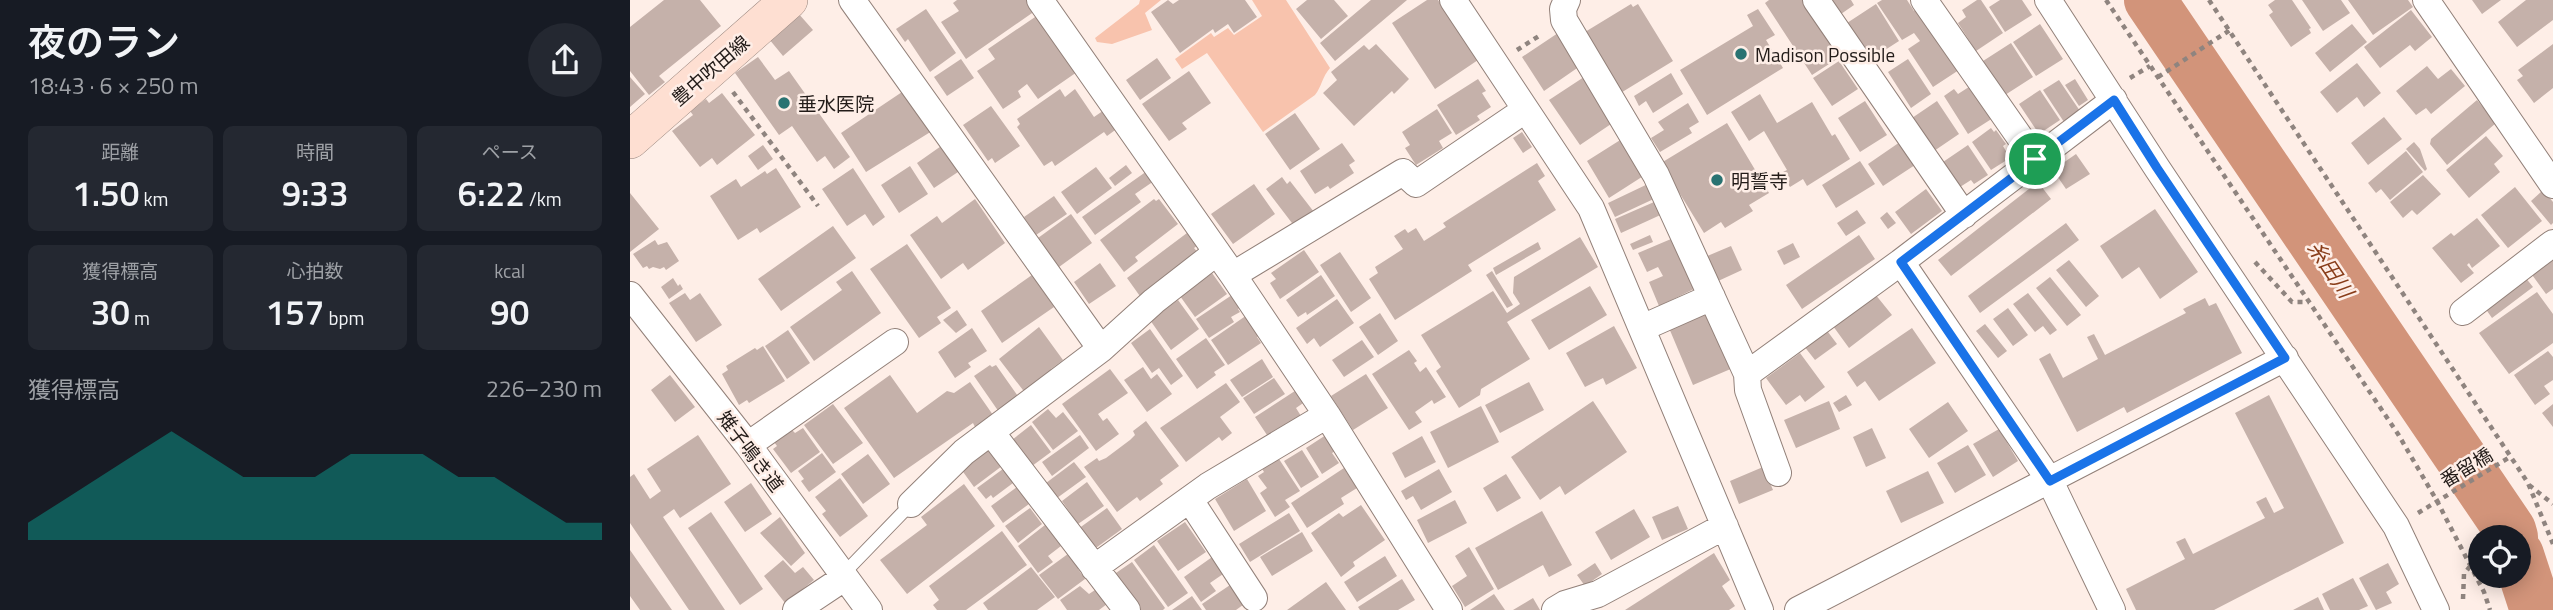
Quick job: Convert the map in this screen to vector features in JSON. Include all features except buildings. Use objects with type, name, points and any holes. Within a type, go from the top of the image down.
[{"type":"main road","name":"豊中吹田線","points":[[630,140],[789,0]]},
{"type":"street","points":[[852,0],[1101,349]]},
{"type":"street","points":[[1040,0],[1233,275],[1327,415],[1449,610]]},
{"type":"street","points":[[1453,0],[1591,208],[1760,610]]},
{"type":"street","points":[[1816,0],[1964,215]]},
{"type":"street","points":[[1924,0],[2035,159]]},
{"type":"street","points":[[2048,0],[2120,90],[2157,168],[2396,526],[2437,610]]},
{"type":"street","points":[[2426,0],[2553,185]]},
{"type":"street","points":[[1565,10],[1656,175],[1747,374],[1748,390],[1778,474]]},
{"type":"street","points":[[1747,374],[1964,215],[2120,90]]},
{"type":"street","points":[[1233,275],[1403,172],[1416,184],[1525,110]]},
{"type":"street","points":[[2463,312],[2553,243]]},
{"type":"street","points":[[911,504],[964,452],[1101,349],[1154,301],[1217,253]]},
{"type":"street","points":[[1901,262],[2050,481],[2112,610]]},
{"type":"street","name":"雉子鳴き道","points":[[630,295],[748,445],[869,610]]},
{"type":"street","points":[[1642,328],[1712,297]]},
{"type":"street","points":[[748,445],[895,342]]},
{"type":"street","points":[[1798,610],[2285,358]]},
{"type":"street","points":[[1094,568],[1208,486],[1327,415]]},
{"type":"street","points":[[990,432],[1127,610]]},
{"type":"street","points":[[1190,500],[1254,598]]},
{"type":"street","points":[[1555,610],[1565,604],[1598,594],[1725,526]]},
{"type":"street","points":[[796,610],[844,578]]},
{"type":"lane","points":[[844,578],[851,566],[911,504]]},
{"type":"path","points":[[2106,0],[2399,434],[2468,561]]},
{"type":"path","points":[[2218,0],[2211,2],[2528,483],[2553,544]]},
{"type":"path","points":[[1496,64],[1565,10]]},
{"type":"path","points":[[2158,77],[2230,30]]},
{"type":"path","points":[[714,66],[818,206]]},
{"type":"path","points":[[2120,90],[2150,66]]},
{"type":"path","points":[[2431,336],[2437,332]]},
{"type":"path","name":"番留橋","points":[[2437,501],[2510,457]]},
{"type":"path","points":[[2528,483],[2553,504]]},
{"type":"path","points":[[2463,608],[2464,574],[2468,568]]},
{"type":"path","points":[[2482,588],[2490,610]]},
{"type":"shaded area","points":[[1140,0],[1161,0],[1145,13],[1152,30],[1112,44],[1097,42],[1095,38],[1139,4]]},
{"type":"shaded area","points":[[1252,0],[1286,0],[1330,68],[1315,95],[1263,132],[1207,53],[1182,69],[1175,59],[1211,33],[1214,37],[1228,28],[1234,35],[1262,16]]},
{"type":"waterway","name":"糸田川","points":[[2150,0],[2507,525]]},
{"type":"waterway","name":"糸田川","points":[[2529,588],[2536,610]]},
{"type":"place","name":"Madison Possible","points":[[1741,54]]},
{"type":"place","name":"垂水医院","points":[[784,103]]},
{"type":"place","name":"明誓寺","points":[[1717,180]]},
{"type":"route","points":[[2114,100],[2285,358],[2050,481],[1901,262],[2035,159],[2114,100]]}]
